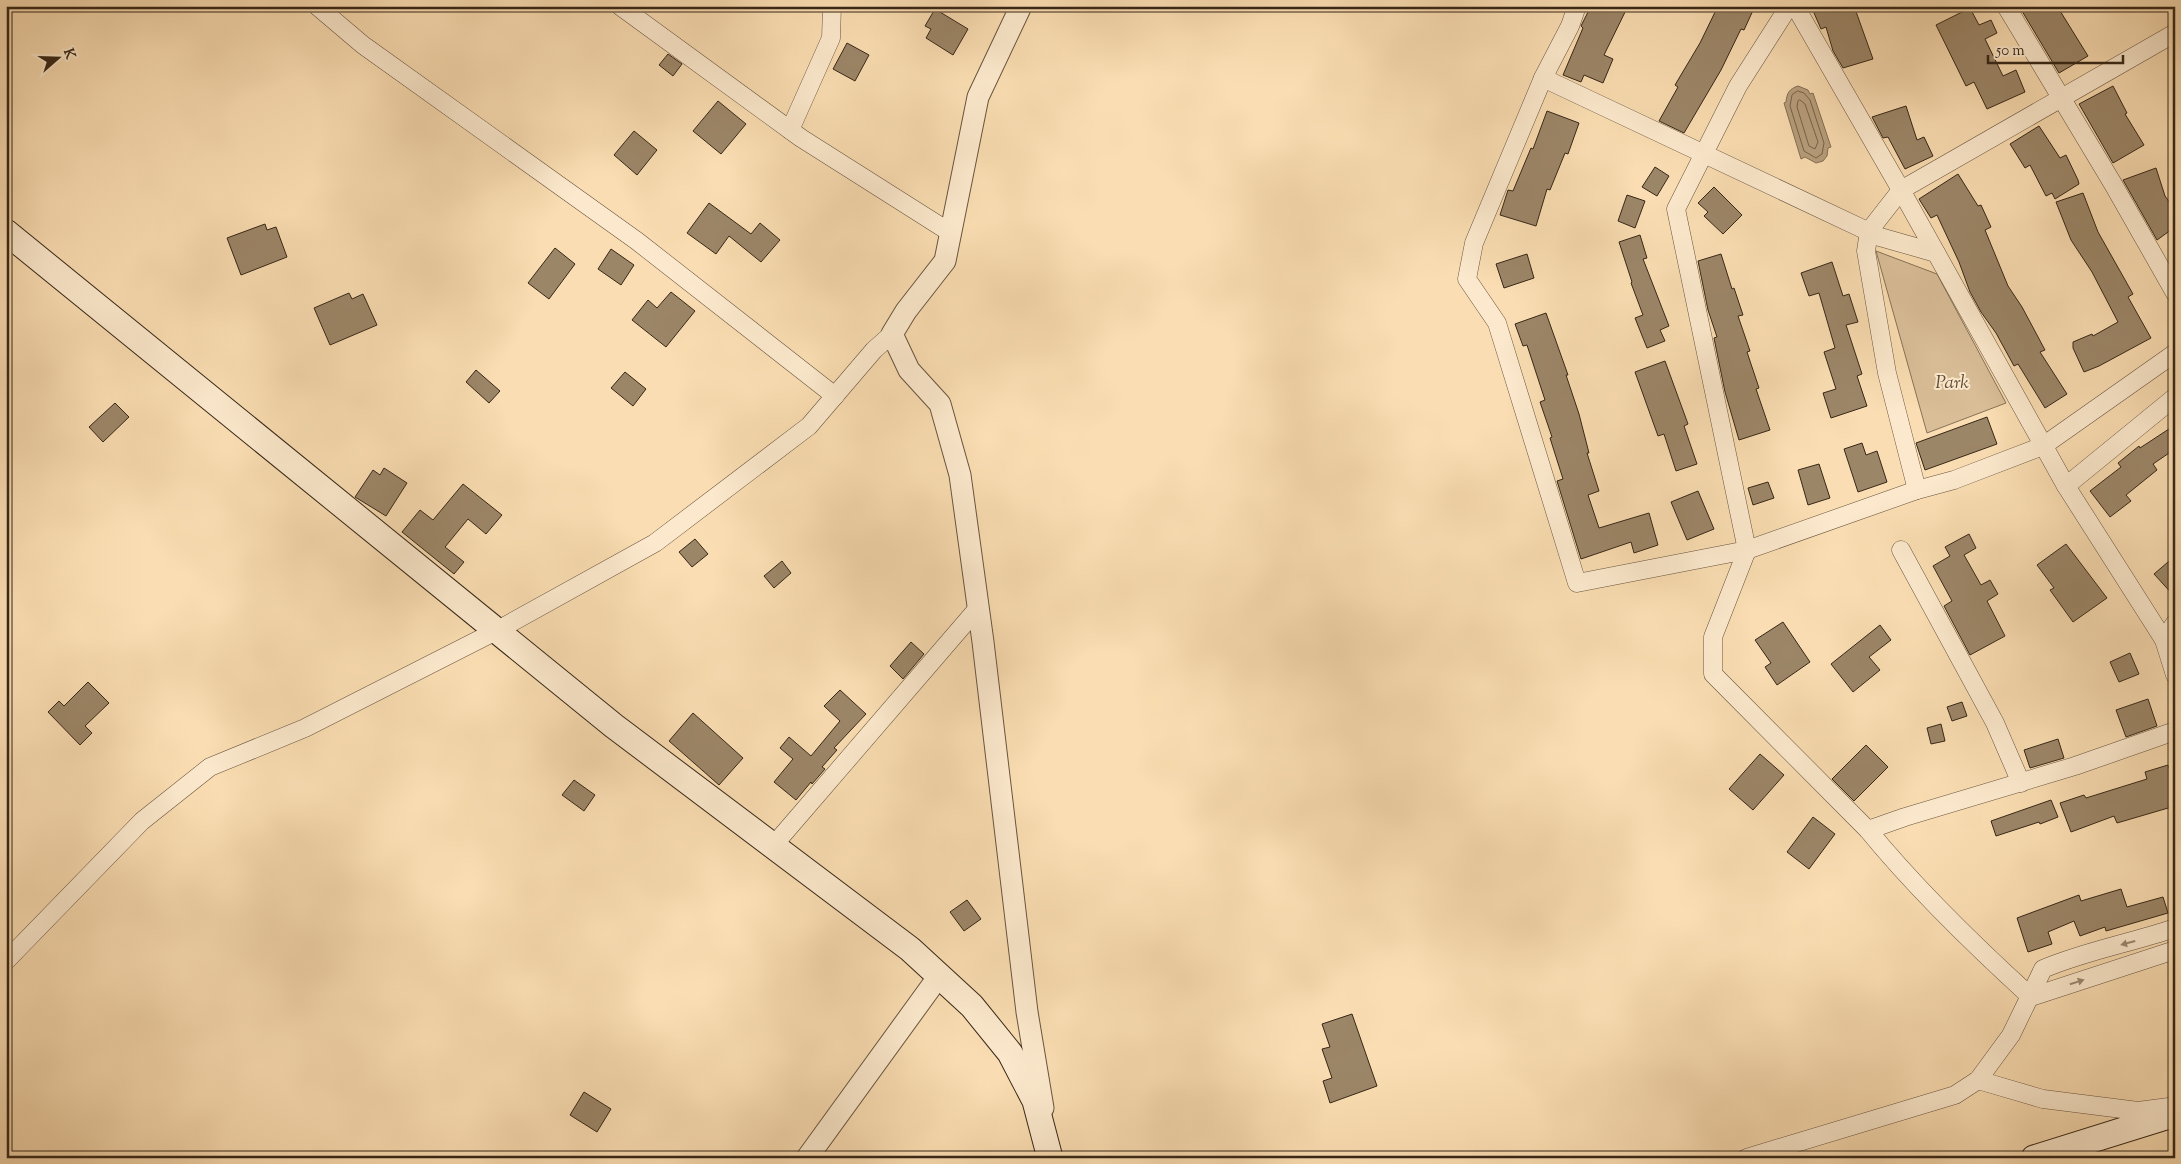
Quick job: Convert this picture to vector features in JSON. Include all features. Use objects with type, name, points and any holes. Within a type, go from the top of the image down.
[{"type":"main road","points":[[6,232],[614,726],[910,949],[972,1006],[1010,1053],[1035,1101],[1051,1158]]},
{"type":"main road","points":[[2034,1158],[2175,1114]]},
{"type":"street","points":[[317,6],[363,45],[638,241],[835,396]]},
{"type":"street","points":[[620,6],[790,130],[951,233]]},
{"type":"street","points":[[790,130],[831,38],[833,6]]},
{"type":"street","points":[[6,961],[142,821],[210,767],[305,728],[496,631],[655,544],[809,426],[874,350],[892,334],[906,311],[945,261],[978,97],[1021,6]]},
{"type":"street","points":[[1577,6],[1570,26],[1543,78],[1474,243],[1466,279],[1497,323],[1577,583],[1747,550],[1916,490],[1954,480],[2043,446],[2175,353]]},
{"type":"street","points":[[1789,6],[1738,86],[1676,210],[1747,550],[1714,637],[1713,674],[1868,830],[1887,853],[1960,930],[2031,997]]},
{"type":"street","points":[[1795,6],[1901,190],[2066,486],[2164,640],[2175,675]]},
{"type":"street","points":[[2006,6],[2175,293]]},
{"type":"street","points":[[1916,490],[1887,373],[1866,251],[1869,231],[1901,190],[2175,33]]},
{"type":"street","points":[[1543,78],[1880,237],[1936,253]]},
{"type":"street","points":[[892,334],[909,370],[940,404],[960,475],[1027,1012],[1051,1158]]},
{"type":"street","points":[[2066,486],[2175,397]]},
{"type":"street","points":[[1901,550],[1995,723],[2021,783]]},
{"type":"street","points":[[773,846],[978,608]]},
{"type":"street","points":[[2164,640],[2175,623]]},
{"type":"street","points":[[1868,830],[2075,766],[2175,731]]},
{"type":"street","points":[[1746,1158],[1955,1095],[1978,1080],[2012,1035],[2043,969],[2060,962],[2175,928]]},
{"type":"street","points":[[2031,997],[2175,950]]},
{"type":"street","points":[[807,1158],[939,976]]},
{"type":"street","points":[[1978,1080],[2043,1099],[2138,1111],[2175,1107]]},
{"type":"green space","name":"Park","points":[[1876,251],[1937,274],[2006,403],[1927,433]]},
{"type":"water","points":[[1798,86],[1808,90],[1810,94],[1813,93],[1831,147],[1828,148],[1827,156],[1823,161],[1816,163],[1805,157],[1801,159],[1784,103],[1789,92]]},
{"type":"building","points":[[1591,6],[1628,6],[1604,55],[1613,59],[1603,83],[1584,75],[1581,82],[1563,75],[1583,28],[1581,26]]},
{"type":"building","points":[[1718,6],[1755,6],[1744,30],[1741,29],[1721,70],[1684,133],[1659,121],[1678,87],[1675,85],[1700,43]]},
{"type":"building","points":[[1811,6],[1854,6],[1873,59],[1843,68],[1833,51],[1826,27],[1821,29]]},
{"type":"building","points":[[2019,6],[2057,6],[2088,56],[2059,73]]},
{"type":"building","points":[[1970,8],[1979,25],[1991,20],[1997,33],[1985,39],[2003,76],[2016,70],[2025,92],[1987,109],[1974,82],[1966,86],[1936,25]]},
{"type":"building","points":[[935,9],[968,29],[953,55],[926,38],[931,29],[925,26]]},
{"type":"building","points":[[847,43],[869,55],[855,81],[833,69]]},
{"type":"building","points":[[668,54],[682,64],[673,76],[659,65]]},
{"type":"building","points":[[2113,86],[2127,113],[2125,114],[2144,145],[2113,163],[2079,104]]},
{"type":"building","points":[[718,101],[746,124],[721,154],[693,131]]},
{"type":"building","points":[[1906,106],[1917,140],[1924,137],[1933,156],[1905,169],[1888,137],[1883,138],[1872,117]]},
{"type":"building","points":[[1547,111],[1579,123],[1568,154],[1565,153],[1550,190],[1547,189],[1536,226],[1500,215],[1508,190],[1513,191],[1531,148],[1533,149]]},
{"type":"building","points":[[2039,126],[2060,158],[2066,155],[2079,184],[2055,199],[2052,193],[2046,196],[2030,165],[2025,168],[2010,144]]},
{"type":"building","points":[[634,131],[657,150],[637,175],[614,155]]},
{"type":"building","points":[[1655,167],[1669,176],[1657,196],[1642,187]]},
{"type":"building","points":[[2156,168],[2165,196],[2175,210],[2175,227],[2157,240],[2123,180]]},
{"type":"building","points":[[1958,174],[1978,206],[1981,205],[1991,227],[1985,230],[2008,286],[2022,307],[2045,350],[2040,352],[2067,394],[2045,408],[2018,364],[2014,366],[1996,333],[1981,312],[1970,292],[1959,262],[1937,215],[1931,218],[1919,199]]},
{"type":"building","points":[[1714,187],[1742,215],[1723,234],[1704,216],[1708,212],[1698,203]]},
{"type":"building","points":[[2083,193],[2098,232],[2133,294],[2128,297],[2151,338],[2084,372],[2073,348],[2073,342],[2092,334],[2093,336],[2118,322],[2092,272],[2071,240],[2056,202]]},
{"type":"building","points":[[1627,195],[1645,201],[1635,228],[1618,221]]},
{"type":"building","points":[[709,203],[751,234],[760,223],[780,240],[761,262],[729,236],[716,254],[687,233]]},
{"type":"building","points":[[265,224],[267,230],[276,227],[287,257],[241,275],[227,238]]},
{"type":"building","points":[[1640,235],[1647,258],[1643,259],[1669,326],[1660,330],[1665,341],[1647,348],[1635,318],[1643,315],[1619,242]]},
{"type":"building","points":[[555,248],[575,264],[549,299],[528,283]]},
{"type":"building","points":[[611,249],[634,265],[621,285],[598,269]]},
{"type":"building","points":[[1527,254],[1534,278],[1504,288],[1496,264]]},
{"type":"building","points":[[1721,254],[1732,289],[1734,288],[1743,315],[1738,316],[1750,351],[1747,352],[1759,388],[1756,389],[1770,430],[1739,440],[1725,392],[1714,338],[1717,337],[1708,310],[1698,261]]},
{"type":"building","points":[[1832,262],[1843,296],[1849,294],[1858,322],[1846,325],[1862,374],[1857,376],[1867,406],[1831,418],[1823,393],[1836,389],[1824,352],[1835,348],[1819,293],[1809,296],[1801,273]]},
{"type":"building","points":[[671,292],[695,311],[666,347],[632,320],[648,300],[657,308]]},
{"type":"building","points":[[349,293],[352,299],[363,294],[377,325],[330,345],[314,308]]},
{"type":"building","points":[[1546,313],[1568,375],[1566,375],[1579,414],[1589,453],[1587,453],[1599,491],[1588,495],[1599,528],[1649,513],[1658,545],[1634,553],[1631,542],[1581,559],[1557,481],[1563,479],[1540,402],[1545,400],[1527,345],[1523,346],[1515,324]]},
{"type":"building","points":[[1665,361],[1688,424],[1684,426],[1697,464],[1676,471],[1664,434],[1658,436],[1635,372]]},
{"type":"building","points":[[476,370],[500,391],[489,403],[466,382]]},
{"type":"building","points":[[625,372],[646,389],[633,406],[611,388]]},
{"type":"building","points":[[115,403],[129,417],[103,442],[89,427]]},
{"type":"building","points":[[1987,417],[1997,444],[1925,470],[1916,443]]},
{"type":"building","points":[[2175,425],[2175,449],[2153,464],[2157,470],[2126,495],[2131,501],[2110,517],[2090,491],[2121,467],[2118,463],[2139,446],[2140,448]]},
{"type":"building","points":[[1862,443],[1866,455],[1877,451],[1887,482],[1858,492],[1844,449]]},
{"type":"building","points":[[1819,464],[1830,498],[1808,505],[1798,470]]},
{"type":"building","points":[[384,468],[407,483],[386,516],[355,497],[373,470],[380,475]]},
{"type":"building","points":[[1768,482],[1774,498],[1753,505],[1748,488]]},
{"type":"building","points":[[463,484],[502,515],[486,534],[468,519],[445,547],[464,562],[454,574],[402,532],[420,510],[433,520]]},
{"type":"building","points":[[1698,491],[1714,529],[1687,540],[1671,502]]},
{"type":"building","points":[[1969,534],[1976,548],[1964,555],[1981,585],[1990,580],[1998,594],[1987,601],[2005,636],[1970,655],[1944,606],[1952,601],[1933,566],[1950,556],[1945,547]]},
{"type":"building","points":[[695,539],[708,554],[692,567],[679,552]]},
{"type":"building","points":[[2066,544],[2107,598],[2073,622],[2050,590],[2054,588],[2037,565]]},
{"type":"building","points":[[2175,556],[2175,597],[2154,574]]},
{"type":"building","points":[[782,561],[791,573],[774,588],[764,576]]},
{"type":"building","points":[[1783,622],[1810,662],[1777,685],[1765,667],[1771,663],[1755,640]]},
{"type":"building","points":[[1880,625],[1891,640],[1869,657],[1880,670],[1853,692],[1831,664]]},
{"type":"building","points":[[911,642],[924,654],[903,679],[890,666]]},
{"type":"building","points":[[2130,653],[2139,674],[2119,682],[2110,662]]},
{"type":"building","points":[[88,682],[109,703],[85,726],[92,733],[80,745],[48,712],[59,701],[64,706]]},
{"type":"building","points":[[840,690],[866,714],[834,748],[837,750],[822,767],[825,769],[796,800],[774,782],[793,759],[780,748],[789,737],[811,756],[840,721],[824,706]]},
{"type":"building","points":[[2148,699],[2157,726],[2126,737],[2116,710]]},
{"type":"building","points":[[1962,702],[1967,716],[1952,721],[1947,707]]},
{"type":"building","points":[[693,713],[743,758],[719,785],[669,741]]},
{"type":"building","points":[[1941,724],[1945,741],[1931,744],[1927,728]]},
{"type":"building","points":[[2058,739],[2064,758],[2030,768],[2024,750]]},
{"type":"building","points":[[1866,745],[1888,767],[1854,801],[1832,779]]},
{"type":"building","points":[[1760,754],[1784,775],[1753,810],[1729,789]]},
{"type":"building","points":[[2168,765],[2175,786],[2175,806],[2117,823],[2114,816],[2071,832],[2060,803],[2084,795],[2086,798],[2147,779],[2145,772]]},
{"type":"building","points":[[574,780],[595,795],[584,811],[562,795]]},
{"type":"building","points":[[2051,800],[2058,817],[1996,836],[1991,821]]},
{"type":"building","points":[[1813,817],[1835,834],[1809,869],[1787,852]]},
{"type":"building","points":[[2121,889],[2127,907],[2163,897],[2168,913],[2106,931],[2105,927],[2080,936],[2074,921],[2048,932],[2052,944],[2028,952],[2017,918],[2079,895],[2081,901]]},
{"type":"building","points":[[967,900],[981,919],[964,931],[950,912]]},
{"type":"building","points":[[1352,1014],[1377,1086],[1330,1103],[1323,1081],[1332,1078],[1322,1049],[1330,1047],[1322,1024]]},
{"type":"building","points":[[584,1092],[611,1109],[597,1132],[570,1115]]}]
